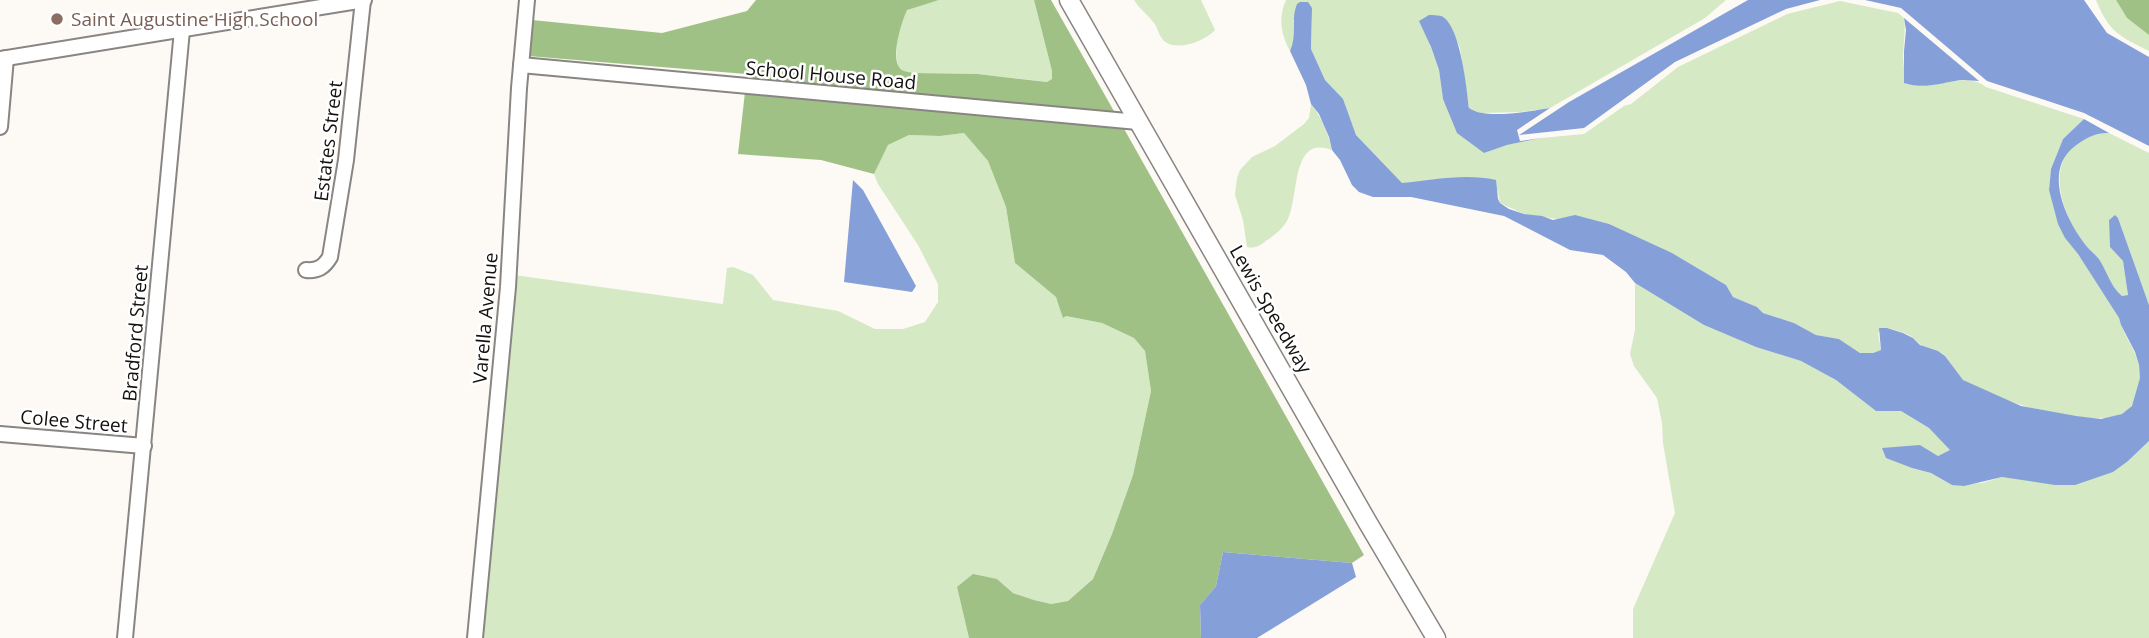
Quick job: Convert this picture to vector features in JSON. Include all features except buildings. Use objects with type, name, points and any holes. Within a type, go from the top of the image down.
[{"type":"main road","name":"Lewis Speedway","points":[[1069,0],[1437,638]]},
{"type":"street","points":[[0,127],[3,59],[364,0]]},
{"type":"street","name":"Estates Street","points":[[306,270],[318,270],[326,265],[330,257],[346,160],[364,0]]},
{"type":"street","name":"Varella Avenue","points":[[475,638],[508,287],[527,0]]},
{"type":"street","name":"Bradford Street","points":[[125,638],[182,30]]},
{"type":"street","name":"School House Road","points":[[521,65],[1138,122]]},
{"type":"street","name":"Colee Street","points":[[0,434],[144,446]]},
{"type":"green space","points":[[756,0],[939,0],[907,10],[896,55],[902,70],[914,73],[978,74],[1047,82],[1052,79],[1052,71],[1034,0],[1051,0],[1115,113],[746,79],[746,74],[528,56],[532,20],[662,33],[747,11]]},
{"type":"green space","points":[[939,0],[1034,0],[1052,79],[1048,82],[978,74],[914,73],[899,68],[898,38],[907,9]]},
{"type":"green space","points":[[1134,0],[1201,0],[1215,30],[1191,44],[1170,44],[1163,39],[1154,22]]},
{"type":"green space","points":[[1286,0],[1726,0],[1705,18],[1550,108],[1520,112],[1472,111],[1469,108],[1460,48],[1448,22],[1420,21],[1439,70],[1443,99],[1484,153],[1541,138],[1584,134],[1631,104],[1678,67],[1787,14],[1840,1],[1898,13],[1904,18],[1905,71],[1915,86],[1970,81],[2084,119],[2063,139],[2051,169],[2049,190],[2065,238],[2119,318],[2138,361],[2140,378],[2136,399],[2127,411],[2108,418],[2066,415],[2016,404],[1963,380],[1944,355],[1924,347],[1903,332],[1887,328],[1878,333],[1881,350],[1860,353],[1839,339],[1816,335],[1794,323],[1763,313],[1757,307],[1733,297],[1726,285],[1672,253],[1557,219],[1524,214],[1500,203],[1498,191],[1445,178],[1403,184],[1356,135],[1342,99],[1325,80],[1311,49],[1312,18],[1293,20],[1295,39],[1290,51],[1282,26]]},
{"type":"green space","points":[[2096,0],[2116,0],[2127,18],[2149,35],[2149,51],[2116,32]]},
{"type":"green space","points":[[2116,0],[2149,0],[2149,35],[2127,18]]},
{"type":"green space","points":[[745,92],[1123,127],[1364,555],[1352,563],[1223,552],[1216,586],[1200,605],[1201,638],[969,638],[957,587],[973,574],[997,579],[1013,593],[1051,604],[1068,601],[1093,579],[1133,475],[1151,391],[1145,351],[1134,338],[1102,323],[1066,316],[1063,318],[1056,297],[1015,263],[1006,207],[988,161],[964,133],[940,136],[909,135],[888,145],[874,174],[821,160],[738,154]]},
{"type":"green space","points":[[1311,104],[1324,126],[1332,150],[1319,147],[1309,151],[1299,170],[1287,221],[1278,232],[1260,245],[1247,247],[1243,220],[1235,195],[1240,170],[1252,157],[1275,146],[1304,124],[1309,118]]},
{"type":"green space","points":[[2103,132],[2149,153],[2149,305],[2118,218],[2114,216],[2109,220],[2110,247],[2123,261],[2128,295],[2122,296],[2099,259],[2076,232],[2063,204],[2060,174],[2063,161],[2071,149],[2083,139]]},
{"type":"green space","points":[[964,133],[988,161],[1006,207],[1015,263],[1056,297],[1066,316],[1102,323],[1134,338],[1145,351],[1151,391],[1133,475],[1093,579],[1068,601],[1051,604],[1013,593],[997,579],[957,587],[969,638],[481,638],[514,275],[723,304],[727,268],[733,267],[753,275],[773,300],[838,311],[875,329],[903,329],[925,322],[938,302],[938,284],[918,245],[874,174],[888,145],[909,135],[940,136]]},
{"type":"green space","points":[[1635,283],[1704,325],[1756,347],[1801,361],[1836,380],[1876,411],[1901,411],[1929,428],[1951,450],[1938,456],[1920,445],[1912,468],[1931,473],[1952,485],[1982,483],[2002,477],[2021,479],[2128,461],[2149,441],[2149,638],[1633,638],[1633,609],[1675,513],[1657,398],[1634,366],[1630,354],[1635,330]]},
{"type":"water","points":[[1748,0],[1820,0],[1786,9],[1675,62],[1584,128],[1519,135],[1569,102]]},
{"type":"water","points":[[1865,0],[2084,0],[2107,33],[2149,57],[2149,146],[2084,113],[1987,81],[1901,8]]},
{"type":"water","points":[[1300,2],[1308,2],[1312,8],[1311,49],[1325,80],[1343,99],[1356,135],[1402,183],[1461,177],[1496,180],[1498,199],[1509,209],[1553,220],[1575,215],[1609,224],[1672,253],[1726,285],[1733,297],[1757,307],[1763,313],[1794,323],[1816,335],[1839,339],[1860,353],[1881,350],[1879,328],[1887,328],[1938,351],[1963,380],[2021,406],[2101,419],[2122,414],[2132,406],[2140,378],[2135,352],[2119,318],[2065,238],[2058,224],[2049,190],[2051,169],[2063,139],[2084,119],[2109,133],[2087,138],[2065,156],[2060,168],[2060,194],[2077,233],[2099,259],[2122,296],[2128,295],[2123,261],[2110,247],[2109,220],[2115,215],[2118,218],[2149,305],[2149,441],[2113,472],[2075,485],[2055,485],[2002,477],[1964,486],[1952,485],[1931,473],[1886,458],[1882,448],[1920,445],[1938,456],[1950,450],[1929,428],[1901,411],[1876,411],[1836,380],[1801,361],[1756,347],[1704,325],[1635,283],[1626,272],[1603,255],[1570,250],[1504,216],[1411,197],[1373,197],[1359,192],[1352,185],[1332,150],[1329,137],[1319,114],[1311,104],[1306,85],[1290,51],[1295,10]]},
{"type":"water","points":[[1429,15],[1441,16],[1448,21],[1453,31],[1461,57],[1469,108],[1476,112],[1496,114],[1550,108],[1517,130],[1520,141],[1541,138],[1484,153],[1457,133],[1443,99],[1439,70],[1419,21]]},
{"type":"water","points":[[1904,18],[1979,81],[1961,80],[1924,86],[1904,83]]},
{"type":"water","points":[[853,180],[863,190],[916,286],[912,292],[844,282]]},
{"type":"water","points":[[1223,552],[1352,563],[1356,577],[1257,638],[1201,638],[1200,605],[1216,586]]},
{"type":"place","name":"Saint Augustine High School","points":[[57,19]]}]
